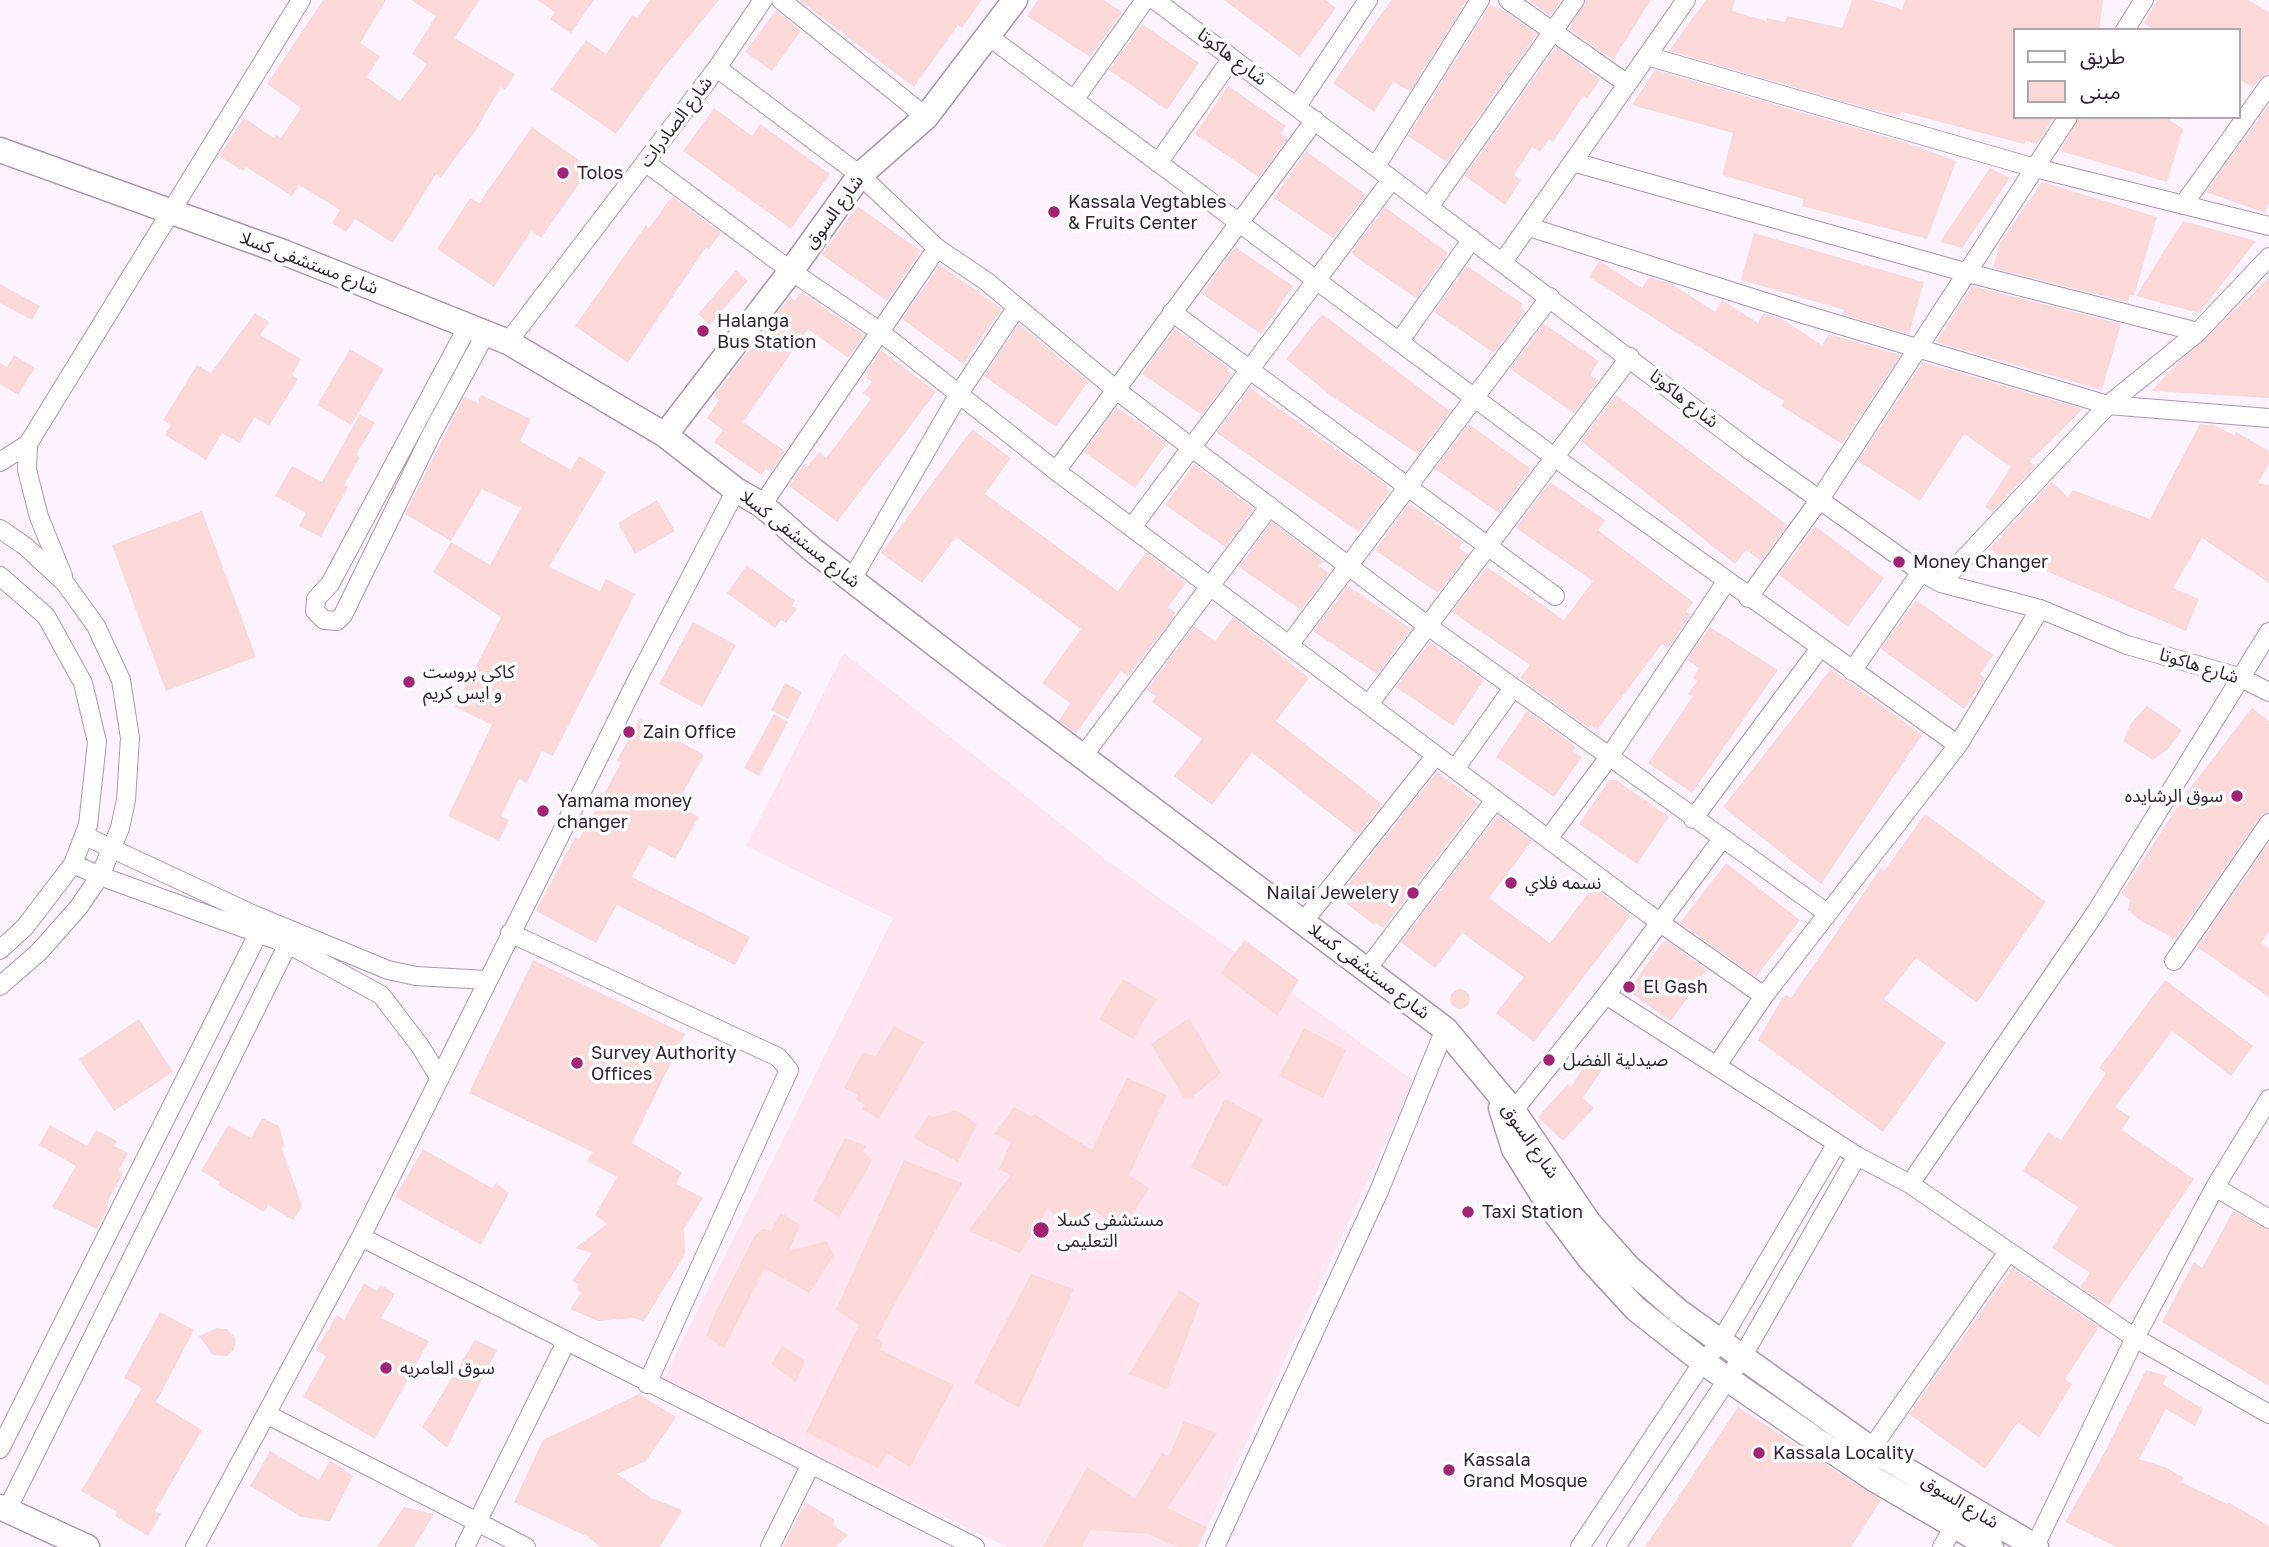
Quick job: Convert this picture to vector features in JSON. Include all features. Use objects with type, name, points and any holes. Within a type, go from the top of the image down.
[{"type":"main road","name":"شارع السوق","points":[[665,435],[791,271],[860,175],[926,117],[1015,0]]},
{"type":"main road","name":"شارع مستشفى كسلا","points":[[0,150],[172,211],[487,334],[665,435],[736,489],[762,505],[852,579],[1445,1029],[1474,1061],[1506,1110]]},
{"type":"main road","name":"شارع السوق","points":[[1506,1110],[1607,1245],[1711,1353],[1874,1479],[2035,1547]]},
{"type":"main road","name":"شارع السوق","points":[[1734,1369],[1871,1449],[1961,1516],[1991,1547]]},
{"type":"main road","points":[[3,1508],[88,1547]]},
{"type":"street","points":[[0,462],[29,444],[301,0]]},
{"type":"street","name":"شارع الصادرات","points":[[487,334],[645,162],[717,68],[764,0]]},
{"type":"street","points":[[781,0],[926,117]]},
{"type":"street","points":[[1074,100],[1144,0]]},
{"type":"street","name":"شارع هاكوتا","points":[[1155,0],[1502,263],[1921,572],[1941,583],[2040,609],[2127,645],[2239,677],[2269,692]]},
{"type":"street","points":[[1297,106],[1368,0]]},
{"type":"street","points":[[1376,166],[1480,0]]},
{"type":"street","points":[[1508,0],[1626,83]]},
{"type":"street","points":[[1429,207],[1551,30],[1575,0]]},
{"type":"street","points":[[1502,263],[1530,227],[1626,83],[1686,0]]},
{"type":"street","points":[[2126,28],[2144,0]]},
{"type":"street","points":[[988,36],[1554,457],[1748,598],[1958,745]]},
{"type":"street","points":[[1647,56],[2035,168],[2269,226]]},
{"type":"street","points":[[1158,163],[1232,58]]},
{"type":"street","points":[[717,68],[860,175],[937,248],[986,281],[1115,389],[1192,448],[1513,688],[1827,913]]},
{"type":"street","points":[[2182,205],[2269,85]]},
{"type":"street","points":[[1748,598],[1820,499],[2067,119]]},
{"type":"street","points":[[1056,471],[1315,120]]},
{"type":"street","points":[[645,162],[791,271],[879,331],[960,392],[1056,471],[1659,922],[1764,996]]},
{"type":"street","points":[[1573,162],[1968,273],[2198,332]]},
{"type":"street","points":[[1132,527],[1392,178]]},
{"type":"street","points":[[1530,227],[1919,350],[2108,405],[2269,418]]},
{"type":"street","points":[[1399,342],[1472,239]]},
{"type":"street","points":[[762,505],[937,248]]},
{"type":"street","points":[[1941,583],[2108,405],[2198,332],[2269,257]]},
{"type":"street","points":[[1289,645],[1550,297]]},
{"type":"street","points":[[852,579],[960,392],[1017,307]]},
{"type":"street","points":[[1172,312],[1555,596]]},
{"type":"street","points":[[487,334],[431,435],[343,615],[337,621],[324,620],[315,611],[316,599],[330,584],[487,334]]},
{"type":"street","points":[[1368,704],[1630,357]]},
{"type":"street","points":[[29,444],[27,470],[39,517],[65,583]]},
{"type":"street","points":[[195,1547],[361,1237],[510,933],[736,489]]},
{"type":"street","points":[[1083,756],[1270,506]]},
{"type":"street","points":[[0,529],[25,546],[65,583],[96,626],[121,680],[130,738],[126,800],[112,849],[100,876],[78,908],[39,952],[0,986]]},
{"type":"street","points":[[1852,671],[1921,572]]},
{"type":"street","points":[[0,576],[46,616],[83,683],[97,742],[85,836],[73,863],[25,927],[0,950]]},
{"type":"street","points":[[1548,839],[1608,757],[1726,582]]},
{"type":"street","points":[[1717,1065],[1764,996],[1958,745],[2040,609]]},
{"type":"street","points":[[1910,1185],[2096,912],[2269,632]]},
{"type":"street","points":[[1693,818],[1820,648]]},
{"type":"street","points":[[1455,769],[1513,688]]},
{"type":"street","points":[[1304,921],[1436,755]]},
{"type":"street","points":[[1367,969],[1495,800]]},
{"type":"street","points":[[2174,961],[2269,823]]},
{"type":"street","points":[[85,836],[252,914],[388,970],[416,976],[487,981]]},
{"type":"street","points":[[1506,1110],[1606,995],[1722,839]]},
{"type":"street","points":[[73,863],[100,876],[288,944],[381,995],[420,1046],[439,1077]]},
{"type":"street","points":[[0,1449],[259,932]]},
{"type":"street","points":[[510,933],[778,1057],[789,1070],[647,1384]]},
{"type":"street","points":[[3,1508],[288,944]]},
{"type":"street","points":[[1606,995],[1857,1156],[1910,1185],[2135,1338],[2269,1414]]},
{"type":"street","points":[[1215,1547],[1379,1191],[1445,1029]]},
{"type":"street","points":[[2035,1547],[2135,1338],[2215,1187],[2269,1099]]},
{"type":"street","points":[[1584,1545],[1624,1480],[1711,1353],[1837,1143]]},
{"type":"street","points":[[1616,1547],[1734,1369],[1857,1156]]},
{"type":"street","points":[[2215,1187],[2269,1219]]},
{"type":"street","points":[[361,1237],[647,1384],[975,1547]]},
{"type":"street","points":[[1874,1479],[1871,1449],[2008,1252]]},
{"type":"street","points":[[466,1547],[566,1342]]},
{"type":"street","points":[[268,1415],[526,1547]]},
{"type":"street","points":[[1665,1419],[1690,1437]]},
{"type":"street","points":[[770,1547],[810,1466]]},
{"type":"street","points":[[1624,1480],[1648,1499]]},
{"type":"street","points":[[1942,1547],[1961,1516]]},
{"type":"shaded area","name":"مستشفى كسلا التعليمى","points":[[844,653],[1108,861],[1414,1081],[1198,1547],[1007,1547],[663,1380],[893,918],[746,846]]},
{"type":"building","points":[[323,0],[386,0],[360,43],[380,56],[367,77],[400,101],[427,64],[412,54],[436,16],[411,0],[479,0],[455,38],[515,74],[505,90],[501,87],[477,128],[441,178],[436,174],[393,243],[355,219],[346,232],[332,223],[340,210],[299,185],[292,196],[246,167],[243,171],[219,156],[244,118],[274,138],[276,135],[281,138],[301,108],[267,84]]},
{"type":"building","points":[[537,0],[594,0],[571,33],[550,19],[555,12]]},
{"type":"building","points":[[650,0],[719,0],[665,66],[616,134],[551,89],[586,40],[606,54],[632,15],[637,18]]},
{"type":"building","points":[[799,0],[982,0],[962,28],[958,25],[914,87]]},
{"type":"building","points":[[1038,0],[1104,0],[1122,12],[1090,57],[1027,16]]},
{"type":"building","points":[[1224,0],[1326,0],[1336,8],[1300,57]]},
{"type":"building","points":[[1391,0],[1467,0],[1410,91],[1393,82],[1374,112],[1333,83]]},
{"type":"building","points":[[1529,0],[1561,0],[1550,16]]},
{"type":"building","points":[[1586,0],[1651,0],[1613,60],[1569,29]]},
{"type":"building","points":[[1706,0],[1735,0],[1732,11],[1766,21],[1767,18],[1785,22],[1787,16],[1842,28],[1852,0],[1872,0],[1902,9],[1905,0],[2103,0],[2099,28],[2014,28],[2014,119],[2053,119],[2037,144],[2026,141],[2024,144],[1902,112],[1900,116],[1867,108],[1669,51]]},
{"type":"building","points":[[2157,0],[2248,0],[2269,12],[2269,74],[2260,78],[2253,88],[2241,80],[2241,28],[2152,28],[2144,23]]},
{"type":"building","points":[[1490,5],[1501,9],[1537,34],[1447,162],[1408,136]]},
{"type":"building","points":[[776,10],[801,31],[772,71],[745,52]]},
{"type":"building","points":[[1142,24],[1199,63],[1167,110],[1109,70]]},
{"type":"building","points":[[1556,47],[1600,79],[1587,99],[1583,96],[1553,142],[1549,139],[1540,152],[1532,147],[1514,175],[1521,180],[1505,205],[1465,176]]},
{"type":"building","points":[[1655,70],[1907,143],[1956,161],[1927,239],[1802,206],[1804,199],[1722,175],[1733,133],[1632,105]]},
{"type":"building","points":[[1228,86],[1286,126],[1281,133],[1288,138],[1259,177],[1195,134]]},
{"type":"building","points":[[2269,105],[2269,203],[2265,213],[2206,192]]},
{"type":"building","points":[[714,108],[752,136],[760,124],[830,174],[791,229],[683,151]]},
{"type":"building","points":[[2078,119],[2168,119],[2183,129],[2167,182],[2060,151]]},
{"type":"building","points":[[532,127],[590,168],[541,238],[531,231],[494,287],[437,249],[470,198],[479,203]]},
{"type":"building","points":[[1306,151],[1366,195],[1333,238],[1274,198]]},
{"type":"building","points":[[1990,168],[2010,178],[1962,248],[1940,242]]},
{"type":"building","points":[[2042,182],[2157,217],[2134,296],[2130,295],[2128,302],[1993,268],[2000,243]]},
{"type":"building","points":[[672,196],[721,233],[709,249],[706,247],[628,363],[575,326],[646,225],[649,228]]},
{"type":"building","points":[[857,206],[921,251],[887,301],[822,255]]},
{"type":"building","points":[[1385,207],[1448,253],[1416,298],[1353,255],[1352,251]]},
{"type":"building","points":[[2183,221],[2256,241],[2199,313],[2136,296]]},
{"type":"building","points":[[1754,233],[1924,282],[1909,334],[1842,314],[1844,310],[1741,280]]},
{"type":"building","points":[[1235,247],[1293,286],[1261,334],[1202,294]]},
{"type":"building","points":[[1599,261],[1642,288],[1649,277],[1672,284],[1715,312],[1722,300],[1758,323],[1764,313],[1783,320],[1822,345],[1829,334],[1900,355],[1842,444],[1781,406],[1784,401],[1589,277]]},
{"type":"building","points":[[940,265],[1002,309],[963,364],[902,319]]},
{"type":"building","points":[[1467,266],[1523,304],[1520,307],[1525,311],[1494,353],[1434,312]]},
{"type":"building","points":[[736,270],[748,281],[710,325],[698,314]]},
{"type":"building","points":[[2269,278],[2269,398],[2151,391],[2180,361]]},
{"type":"building","points":[[0,284],[40,306],[32,320],[0,303]]},
{"type":"building","points":[[1972,286],[2121,324],[2102,390],[1936,342]]},
{"type":"building","points":[[801,292],[864,335],[848,358],[808,329],[743,422],[785,451],[771,472],[766,469],[761,475],[714,442],[723,430],[707,418],[719,400],[714,396],[790,297],[795,301]]},
{"type":"building","points":[[255,313],[269,322],[260,335],[301,359],[292,375],[298,379],[269,426],[255,417],[239,443],[222,433],[206,460],[165,435],[171,425],[163,420],[197,365],[211,373]]},
{"type":"building","points":[[1322,314],[1450,411],[1418,454],[1330,395],[1286,359]]},
{"type":"building","points":[[1019,324],[1088,382],[1056,427],[984,376]]},
{"type":"building","points":[[1544,324],[1599,361],[1590,375],[1598,381],[1574,413],[1510,369]]},
{"type":"building","points":[[1175,329],[1229,368],[1227,371],[1232,374],[1202,415],[1142,374]]},
{"type":"building","points":[[350,349],[384,369],[351,425],[317,405]]},
{"type":"building","points":[[881,350],[936,392],[837,522],[789,486],[804,464],[807,467],[819,452],[826,458],[871,399],[863,393],[872,382],[866,377],[869,373],[867,371]]},
{"type":"building","points":[[14,355],[35,368],[18,395],[0,384],[0,363],[7,367]]},
{"type":"building","points":[[1923,362],[2083,409],[2029,462],[2035,466],[1992,512],[1985,507],[2011,467],[1964,434],[1920,501],[1858,461]]},
{"type":"building","points":[[1250,388],[1388,486],[1386,489],[1390,491],[1359,532],[1217,433]]},
{"type":"building","points":[[481,395],[531,419],[520,441],[571,470],[579,456],[606,472],[549,567],[600,591],[606,579],[635,594],[553,756],[542,751],[527,783],[519,779],[501,816],[509,820],[499,841],[448,816],[492,725],[455,707],[501,617],[433,572],[451,542],[490,565],[521,508],[482,489],[451,541],[405,514],[464,397],[478,403]]},
{"type":"building","points":[[1616,395],[1787,525],[1761,561],[1746,550],[1735,564],[1581,441]]},
{"type":"building","points":[[1117,407],[1167,443],[1135,488],[1084,452]]},
{"type":"building","points":[[360,414],[375,423],[356,455],[360,457],[344,485],[348,487],[321,537],[299,526],[306,513],[275,496],[292,466],[322,482]]},
{"type":"building","points":[[1469,424],[1531,469],[1499,513],[1435,469]]},
{"type":"building","points":[[2200,424],[2214,425],[2234,435],[2236,432],[2269,451],[2269,464],[2258,483],[2269,485],[2269,583],[2202,538],[2173,588],[2199,599],[2186,631],[2011,556],[2005,562],[1990,548],[2052,482],[2068,497],[2073,490],[2150,519]]},
{"type":"building","points":[[972,429],[1011,458],[985,494],[1118,591],[1146,552],[1186,583],[1168,607],[1176,613],[1128,676],[1121,671],[1076,733],[1059,721],[1070,703],[1042,683],[1081,629],[956,537],[922,583],[881,553]]},
{"type":"building","points":[[1194,464],[1254,509],[1225,547],[1165,505]]},
{"type":"building","points":[[1550,482],[1605,520],[1598,530],[1693,602],[1686,612],[1691,614],[1668,648],[1662,644],[1597,730],[1591,725],[1589,728],[1520,678],[1530,665],[1452,612],[1487,567],[1564,620],[1593,581],[1516,528]]},
{"type":"building","points":[[657,500],[675,531],[635,554],[618,523]]},
{"type":"building","points":[[1409,504],[1463,542],[1459,548],[1468,554],[1438,593],[1375,550]]},
{"type":"building","points":[[202,511],[256,657],[166,691],[112,545]]},
{"type":"building","points":[[1272,522],[1323,561],[1319,566],[1329,573],[1301,610],[1239,567]]},
{"type":"building","points":[[1815,526],[1884,578],[1848,627],[1779,575]]},
{"type":"building","points":[[747,565],[795,601],[792,606],[797,609],[786,623],[781,620],[775,628],[727,593]]},
{"type":"building","points":[[1348,586],[1411,629],[1377,674],[1313,631]]},
{"type":"building","points":[[1916,600],[1993,655],[1980,674],[1985,678],[1964,709],[1881,649]]},
{"type":"building","points":[[1233,617],[1309,678],[1276,721],[1382,804],[1358,835],[1252,753],[1212,805],[1174,776],[1202,739],[1152,702],[1156,696],[1147,690],[1194,626],[1215,641]]},
{"type":"building","points":[[693,622],[736,645],[702,707],[659,684]]},
{"type":"building","points":[[1710,627],[1778,670],[1692,793],[1648,763],[1693,696],[1688,694],[1697,681],[1693,678],[1699,668],[1687,660]]},
{"type":"building","points":[[1430,642],[1484,680],[1453,726],[1396,687]]},
{"type":"building","points":[[1831,669],[1922,735],[1821,884],[1723,807]]},
{"type":"building","points":[[785,683],[802,692],[788,719],[771,710]]},
{"type":"building","points":[[2147,706],[2182,730],[2168,749],[2153,760],[2123,741],[2131,723]]},
{"type":"building","points":[[2252,708],[2269,721],[2269,812],[2260,817],[2175,939],[2141,921],[2128,910],[2130,900],[2121,894],[2187,792]]},
{"type":"building","points":[[1527,711],[1576,747],[1573,751],[1582,757],[1554,797],[1496,757]]},
{"type":"building","points":[[774,714],[788,722],[759,776],[744,768]]},
{"type":"building","points":[[640,719],[704,755],[676,805],[699,817],[675,859],[649,845],[632,877],[750,937],[735,965],[617,905],[596,943],[536,911],[575,837],[579,839],[621,763],[617,760]]},
{"type":"building","points":[[1437,772],[1478,803],[1383,928],[1376,923],[1374,925],[1338,897]]},
{"type":"building","points":[[1609,780],[1616,780],[1669,817],[1637,864],[1579,824]]},
{"type":"building","points":[[1925,814],[2046,902],[1977,1003],[1916,958],[1884,999],[1946,1043],[1883,1132],[1758,1040],[1782,998],[1786,995],[1791,998],[1881,868],[1884,871]]},
{"type":"building","points":[[1498,815],[1532,841],[1489,898],[1550,943],[1593,887],[1631,915],[1534,1042],[1496,1013],[1524,977],[1462,933],[1435,968],[1401,942]]},
{"type":"building","points":[[2269,843],[2269,932],[2261,943],[2269,948],[2269,997],[2197,947]]},
{"type":"building","points":[[1726,863],[1800,920],[1756,977],[1680,923]]},
{"type":"building","points":[[1244,940],[1299,980],[1277,1016],[1221,973]]},
{"type":"building","points":[[1667,941],[1707,970],[1671,1021],[1628,991],[1662,943]]},
{"type":"building","name":"Survey Authority Offices","points":[[533,960],[685,1034],[632,1143],[682,1172],[676,1184],[703,1198],[684,1229],[685,1254],[644,1321],[633,1318],[598,1321],[570,1309],[581,1293],[576,1289],[579,1284],[572,1281],[592,1253],[575,1248],[607,1224],[595,1215],[617,1177],[587,1161],[593,1152],[469,1093]]},
{"type":"building","points":[[1123,979],[1157,999],[1133,1039],[1099,1019]]},
{"type":"building","points":[[2165,980],[2253,1046],[2231,1076],[2172,1031],[2115,1107],[2130,1117],[2122,1130],[2194,1179],[2108,1306],[2080,1287],[2090,1273],[2052,1248],[2078,1207],[2023,1171],[2048,1132],[2061,1140],[2106,1073],[2099,1068]]},
{"type":"building","points":[[1456,989],[1464,989],[1470,999],[1464,1009],[1456,1009],[1450,1003],[1450,995]]},
{"type":"building","points":[[1189,1018],[1221,1073],[1191,1098],[1184,1098],[1151,1044]]},
{"type":"building","points":[[139,1019],[173,1072],[114,1111],[79,1059]]},
{"type":"building","points":[[894,1026],[924,1042],[879,1119],[862,1109],[865,1105],[855,1099],[858,1095],[844,1088],[862,1053],[876,1056]]},
{"type":"building","points":[[1304,1028],[1346,1050],[1323,1098],[1279,1076]]},
{"type":"building","points":[[1591,1055],[1606,1064],[1583,1098],[1594,1108],[1563,1141],[1538,1117],[1568,1084],[1571,1087]]},
{"type":"building","points":[[1127,1078],[1167,1095],[1129,1175],[1149,1188],[1122,1231],[1094,1210],[1081,1230],[1047,1209],[1020,1253],[968,1231],[1011,1175],[999,1169],[1011,1142],[994,1134],[1014,1107],[1031,1117],[1034,1114],[1092,1150]]},
{"type":"building","points":[[1225,1099],[1263,1119],[1227,1187],[1191,1167]]},
{"type":"building","points":[[956,1110],[977,1124],[958,1162],[914,1138],[928,1115],[934,1117]]},
{"type":"building","points":[[262,1118],[279,1126],[285,1148],[281,1146],[302,1206],[293,1220],[268,1205],[264,1212],[218,1185],[220,1182],[201,1171],[228,1125],[251,1138]]},
{"type":"building","points":[[50,1125],[87,1146],[96,1130],[117,1141],[114,1146],[128,1153],[119,1170],[123,1173],[106,1204],[109,1206],[97,1229],[52,1207],[76,1166],[39,1145]]},
{"type":"building","points":[[845,1138],[866,1146],[863,1151],[872,1161],[839,1217],[813,1200]]},
{"type":"building","points":[[423,1149],[492,1188],[496,1183],[509,1193],[481,1245],[395,1197]]},
{"type":"building","points":[[904,1160],[962,1183],[876,1338],[883,1342],[880,1350],[954,1385],[910,1467],[887,1453],[878,1468],[806,1432],[859,1325],[836,1310]]},
{"type":"building","points":[[2233,1211],[2269,1230],[2269,1386],[2162,1322],[2194,1262],[2202,1268]]},
{"type":"building","points":[[781,1213],[800,1225],[789,1251],[826,1241],[834,1255],[809,1293],[765,1268],[724,1348],[706,1336],[715,1313],[754,1237],[762,1229],[771,1231]]},
{"type":"building","points":[[2012,1268],[2099,1327],[2065,1379],[2072,1384],[2039,1438],[2018,1422],[1985,1469],[1909,1414]]},
{"type":"building","points":[[1031,1274],[1074,1289],[1019,1408],[974,1383]]},
{"type":"building","points":[[364,1283],[377,1291],[381,1285],[395,1294],[381,1318],[429,1341],[375,1439],[303,1397],[326,1356],[316,1350],[337,1315],[344,1320]]},
{"type":"building","points":[[1179,1290],[1200,1303],[1167,1389],[1129,1374]]},
{"type":"building","points":[[160,1312],[194,1330],[156,1402],[202,1430],[155,1511],[161,1514],[148,1536],[115,1516],[117,1512],[81,1491],[142,1388],[124,1378]]},
{"type":"building","points":[[217,1328],[227,1329],[236,1339],[234,1349],[227,1356],[213,1355],[199,1336]]},
{"type":"building","points":[[475,1340],[497,1350],[447,1448],[422,1427]]},
{"type":"building","points":[[782,1346],[805,1360],[796,1382],[771,1364]]},
{"type":"building","points":[[2146,1370],[2167,1376],[2163,1384],[2203,1409],[2195,1426],[2166,1409],[2139,1459],[2165,1467],[2184,1478],[2181,1482],[2227,1504],[2228,1502],[2269,1526],[2269,1547],[2117,1547],[2065,1522],[2107,1448]]},
{"type":"building","points":[[639,1394],[676,1417],[646,1461],[617,1474],[651,1498],[682,1510],[660,1547],[600,1547],[588,1537],[514,1502],[543,1440]]},
{"type":"building","name":"Kassala Locality","points":[[1738,1407],[1881,1500],[1851,1547],[1645,1547]]},
{"type":"building","points":[[1184,1421],[1217,1433],[1167,1508],[1207,1527],[1198,1547],[1177,1547],[1149,1534],[1090,1530],[1082,1547],[1043,1547],[1087,1467],[1135,1499],[1162,1453],[1169,1456]]},
{"type":"building","points":[[270,1451],[319,1480],[330,1460],[353,1476],[330,1521],[301,1517],[250,1486]]},
{"type":"building","points":[[805,1502],[835,1520],[833,1525],[848,1535],[836,1547],[783,1547]]},
{"type":"building","points":[[404,1507],[434,1514],[414,1547],[377,1547]]},
{"type":"place","name":"Tolos","points":[[563,173]]},
{"type":"place","name":"Kassala Vegtables & Fruits Center","points":[[1054,212]]},
{"type":"place","name":"Halanga Bus Station","points":[[703,331]]},
{"type":"place","name":"Money Changer","points":[[1899,562]]},
{"type":"place","name":"كاكي بروست و ايس كريم","points":[[409,682]]},
{"type":"place","name":"Zain Office","points":[[629,732]]},
{"type":"place","name":"سوق الرشايده","points":[[2237,796]]},
{"type":"place","name":"Yamama money changer","points":[[543,811]]},
{"type":"place","name":"نسمه فلاي","points":[[1511,883]]},
{"type":"place","name":"Nailai Jewelery","points":[[1413,893]]},
{"type":"place","name":"El Gash","points":[[1629,987]]},
{"type":"place","name":"صيدلية الفضل","points":[[1549,1060]]},
{"type":"place","name":"Survey Authority Offices","points":[[577,1063]]},
{"type":"place","name":"Taxi Station","points":[[1468,1212]]},
{"type":"place","name":"مستشفى كسلا التعليمى","points":[[1041,1230]]},
{"type":"place","name":"سوق العامريه","points":[[386,1368]]},
{"type":"place","name":"Kassala Locality","points":[[1759,1453]]},
{"type":"place","name":"Kassala Grand Mosque","points":[[1449,1470]]}]
